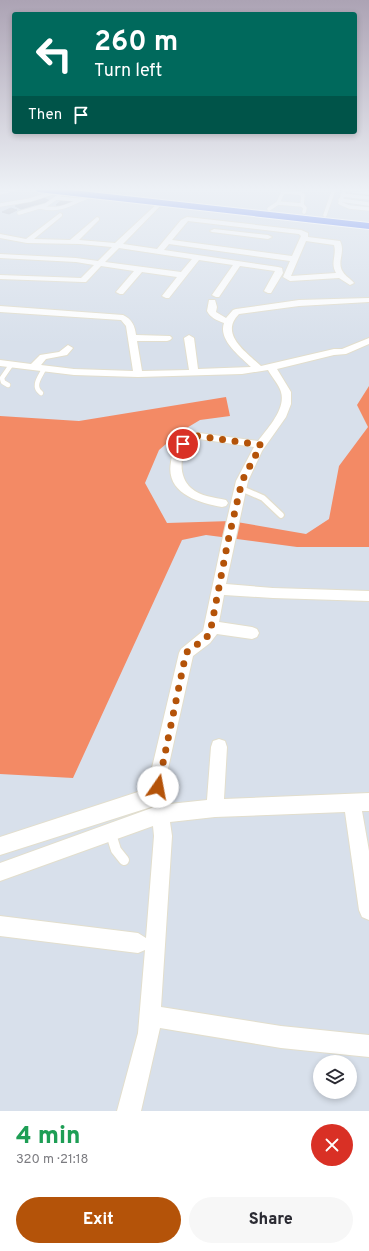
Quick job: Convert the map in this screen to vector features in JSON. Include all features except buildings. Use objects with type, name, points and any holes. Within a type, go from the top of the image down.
[{"type":"street","points":[[27,241],[114,245],[279,270],[268,291]]},
{"type":"street","points":[[0,277],[84,280],[97,262],[118,241]]},
{"type":"street","points":[[159,252],[167,242],[183,241]]},
{"type":"street","points":[[223,241],[263,246]]},
{"type":"street","points":[[223,241],[263,246],[295,259]]},
{"type":"street","points":[[263,246],[266,241]]},
{"type":"street","points":[[302,241],[287,277],[290,279],[341,275]]},
{"type":"street","points":[[319,241],[337,243],[340,248],[337,268],[341,275],[350,283]]},
{"type":"street","points":[[0,256],[97,262],[182,275]]},
{"type":"street","points":[[166,296],[197,257]]},
{"type":"street","points":[[227,321],[216,317],[211,311],[214,299],[238,263]]},
{"type":"street","points":[[120,292],[140,269]]},
{"type":"street","points":[[259,369],[228,336],[225,328],[227,321],[230,316],[236,312],[268,306],[298,303],[369,300]]},
{"type":"street","points":[[268,306],[283,316]]},
{"type":"street","points":[[0,309],[120,318],[127,321],[130,325],[133,338],[138,374]]},
{"type":"street","points":[[334,352],[338,348],[369,333]]},
{"type":"street","points":[[133,338],[167,338]]},
{"type":"street","points":[[189,338],[194,372]]},
{"type":"street","points":[[0,363],[74,372],[138,374],[259,369],[334,352],[343,352],[369,341]]},
{"type":"street","points":[[33,368],[43,356],[62,354],[67,351],[68,348]]},
{"type":"street","points":[[0,846],[151,798],[156,794],[186,653],[193,646],[205,640],[210,633],[228,541],[242,481],[261,445],[281,416],[286,404],[286,392],[271,367]]},
{"type":"street","points":[[222,503],[200,499],[187,491],[178,482],[176,470],[178,455],[183,444],[190,438],[198,436],[261,445]]},
{"type":"street","points":[[219,589],[280,594],[369,596]]},
{"type":"street","points":[[211,627],[252,633]]},
{"type":"street","points":[[215,808],[219,747]]},
{"type":"street","points":[[0,872],[160,814],[215,808],[360,802],[369,910]]},
{"type":"street","points":[[129,1111],[149,1033],[163,836],[160,814]]},
{"type":"street","points":[[0,926],[138,943]]},
{"type":"street","points":[[161,1018],[281,1036],[369,1046]]},
{"type":"lane","points":[[8,385],[3,382],[2,378],[11,365]]},
{"type":"lane","points":[[41,393],[37,390],[36,386],[44,369]]},
{"type":"lane","points":[[240,488],[263,498],[281,515]]},
{"type":"lane","points":[[110,832],[116,850],[124,860]]},
{"type":"shaded area","points":[[369,386],[369,547],[297,547],[206,535],[182,540],[73,778],[0,774],[0,416],[79,421],[226,397],[230,416],[200,420],[180,432],[159,450],[145,483],[167,523],[231,521],[306,534],[329,519],[339,466],[368,427],[357,405]]},
{"type":"route","points":[[158,787],[186,653],[193,646],[205,640],[210,633],[228,541],[242,481],[257,450],[261,445],[198,436],[190,438],[183,444]]}]
